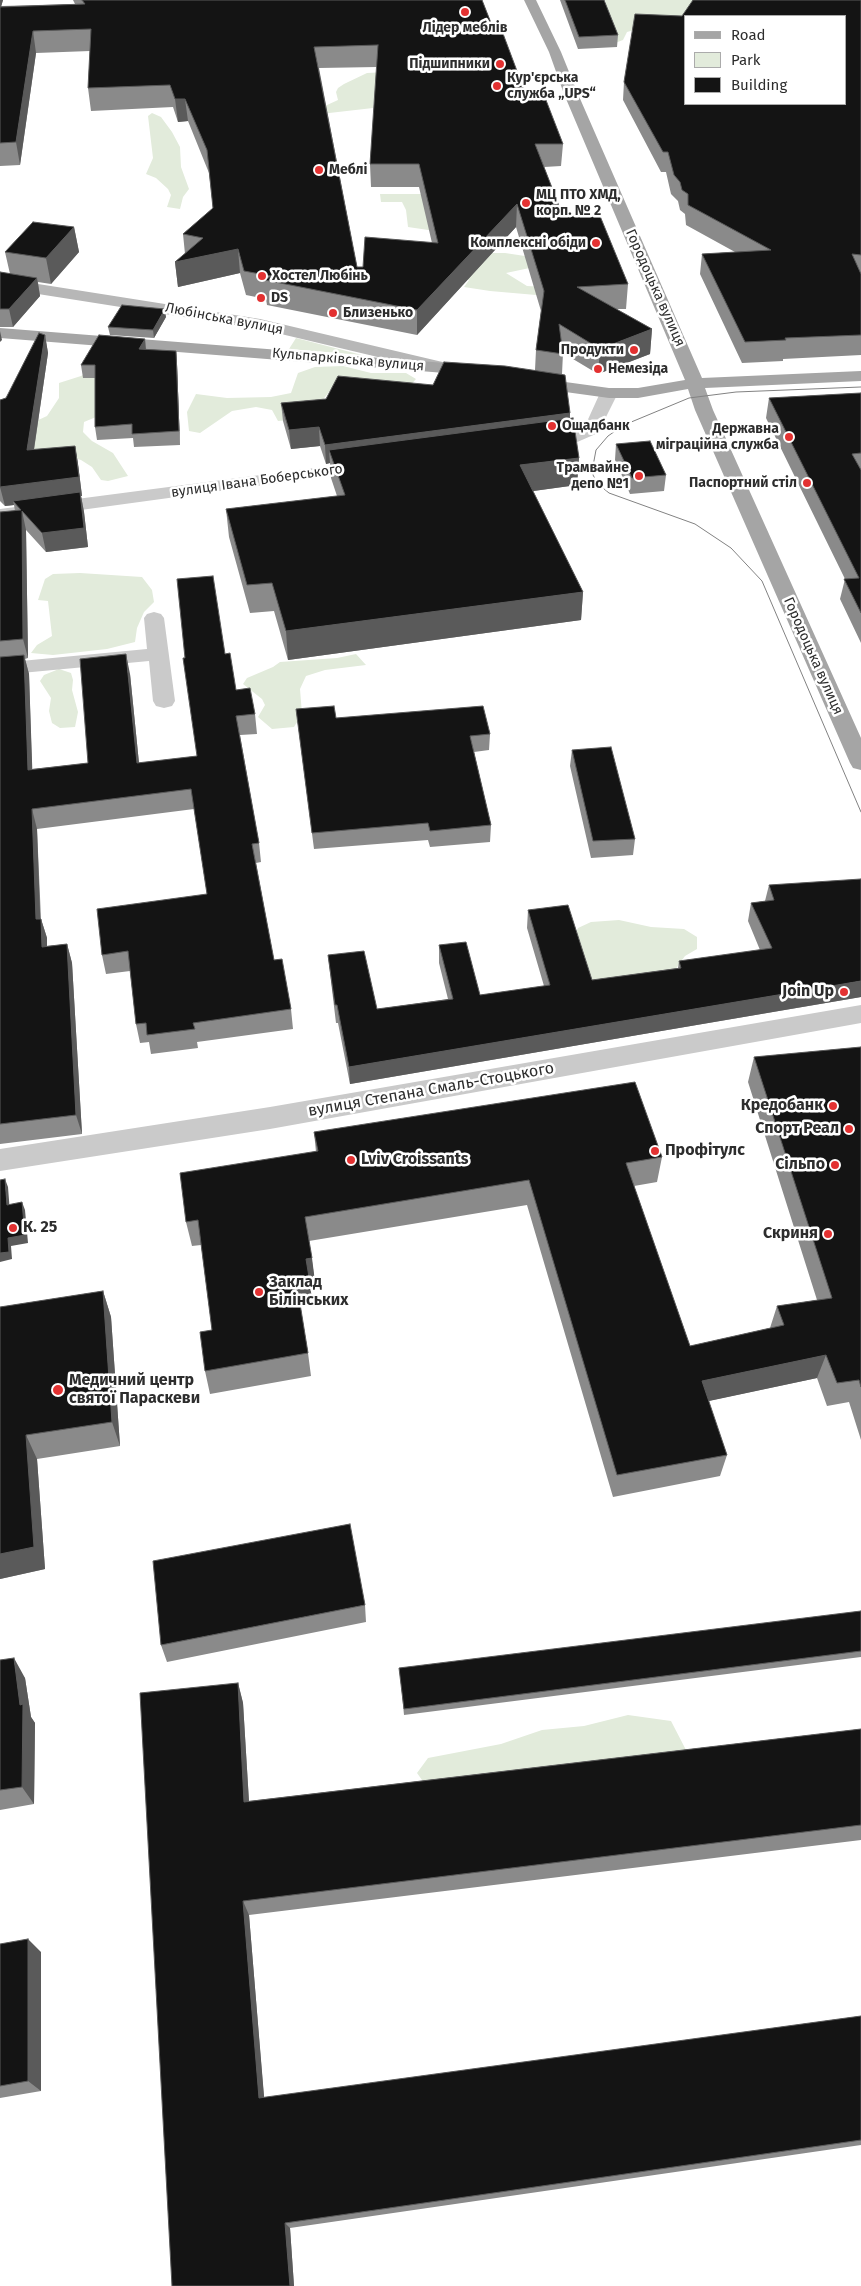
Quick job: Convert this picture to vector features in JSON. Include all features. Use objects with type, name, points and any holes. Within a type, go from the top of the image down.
[{"type":"main road","name":"Городоцька вулиця","points":[[530,0],[555,52],[571,94],[688,362],[704,410],[861,763]]},
{"type":"main road","name":"Любінська вулиця","points":[[0,283],[260,324],[445,368]]},
{"type":"main road","points":[[276,354],[289,342],[292,332]]},
{"type":"main road","name":"Кульпарківська вулиця","points":[[0,333],[445,368],[609,393],[638,392],[695,383]]},
{"type":"main road","points":[[695,383],[861,376]]},
{"type":"street","points":[[517,446],[575,438],[584,434],[592,429],[609,393]]},
{"type":"street","name":"вулиця Івана Боберського","points":[[0,515],[390,463]]},
{"type":"street","points":[[154,618],[164,701]]},
{"type":"street","points":[[0,669],[159,654]]},
{"type":"street","name":"вулиця Степана Смаль-Стоцького","points":[[0,1160],[270,1118],[861,1014]]},
{"type":"green space","points":[[605,0],[707,0],[684,16],[627,32],[623,40],[615,43]]},
{"type":"green space","points":[[386,72],[411,95],[375,95],[373,108],[303,116],[338,100],[336,92],[344,84],[367,73]]},
{"type":"green space","points":[[152,113],[161,117],[180,147],[181,167],[189,189],[183,197],[180,209],[167,207],[171,195],[168,189],[156,178],[146,174],[153,158],[148,116]]},
{"type":"green space","points":[[380,194],[443,194],[435,231],[408,227],[406,210],[402,202],[381,202]]},
{"type":"green space","points":[[489,253],[505,253],[538,258],[539,266],[506,273],[527,286],[545,287],[536,295],[464,287],[469,280],[455,277]]},
{"type":"green space","points":[[296,338],[362,355],[289,349]]},
{"type":"green space","points":[[343,366],[371,373],[406,373],[416,379],[409,387],[332,388],[322,401],[291,420],[278,421],[272,410],[256,407],[232,411],[200,433],[189,431],[187,412],[196,394],[227,398],[271,397],[291,393],[298,373],[315,367]]},
{"type":"green space","points":[[95,368],[97,384],[95,388],[96,417],[84,422],[83,432],[92,441],[113,453],[128,476],[108,481],[101,480],[92,467],[81,460],[74,458],[44,460],[9,425],[34,422],[47,416],[59,398],[59,383],[81,376]]},
{"type":"green space","points":[[80,573],[142,577],[152,590],[154,602],[144,612],[137,628],[135,642],[107,649],[53,655],[31,653],[37,645],[52,636],[48,601],[38,600],[45,579],[53,574]]},
{"type":"green space","points":[[356,654],[366,665],[325,670],[306,676],[300,689],[302,714],[294,727],[272,729],[258,717],[265,705],[262,699],[243,684],[247,678],[280,662],[337,658]]},
{"type":"green space","points":[[59,669],[71,673],[73,680],[72,690],[78,712],[75,727],[60,728],[52,723],[49,711],[51,698],[40,681],[44,675]]},
{"type":"green space","points":[[619,920],[651,927],[684,929],[697,937],[697,949],[685,956],[670,977],[592,985],[576,932],[578,928],[591,922]]},
{"type":"green space","points":[[628,1715],[671,1721],[686,1750],[433,1788],[422,1780],[417,1773],[428,1758],[501,1744],[542,1730],[584,1726]]},
{"type":"building","points":[[82,0],[482,0],[491,23],[499,23],[526,95],[544,95],[563,144],[535,144],[563,216],[600,216],[628,284],[577,287],[652,329],[600,349],[559,324],[563,354],[536,350],[544,291],[517,204],[417,310],[265,280],[271,276],[244,271],[238,249],[175,262],[203,238],[183,234],[213,208],[207,150],[185,99],[175,99],[170,85],[88,88],[91,29],[33,31],[16,142],[0,143],[0,7],[85,4]],"holes":[[[378,45],[370,164],[419,164],[438,243],[365,237],[363,267],[357,267],[314,47]]]},
{"type":"building","points":[[565,0],[604,0],[618,35],[579,37]]},
{"type":"building","points":[[693,0],[861,0],[861,255],[852,254],[861,274],[861,335],[785,338],[786,340],[745,342],[702,254],[771,250],[688,205],[688,194],[682,190],[680,182],[674,175],[668,152],[663,152],[624,82],[635,14],[682,16]]},
{"type":"building","points":[[33,222],[74,227],[46,258],[5,252]]},
{"type":"building","points":[[0,272],[37,278],[9,309],[0,309]]},
{"type":"building","points":[[122,305],[165,309],[153,330],[108,327]]},
{"type":"building","points":[[39,333],[45,335],[27,450],[75,446],[79,477],[0,487],[0,400],[6,398]]},
{"type":"building","points":[[99,335],[145,339],[139,349],[176,351],[179,431],[132,434],[132,424],[95,427],[95,365],[81,365]]},
{"type":"building","points":[[444,362],[505,366],[565,375],[570,413],[325,445],[319,427],[289,430],[281,403],[326,399],[338,376],[433,385]]},
{"type":"building","points":[[861,393],[861,453],[852,454],[861,470],[861,613],[844,579],[859,578],[769,398]]},
{"type":"building","points":[[573,418],[579,458],[520,465],[583,592],[286,631],[272,583],[247,585],[226,509],[345,495],[329,450]]},
{"type":"building","points":[[650,441],[666,475],[632,478],[616,444]]},
{"type":"building","points":[[80,492],[84,528],[42,533],[22,511],[23,639],[0,641],[0,512],[21,510],[13,501]]},
{"type":"building","points":[[213,576],[225,654],[230,653],[236,690],[250,688],[255,714],[236,716],[259,843],[252,844],[274,960],[282,959],[291,1009],[193,1023],[195,1029],[147,1035],[146,1023],[136,1024],[128,951],[102,955],[97,909],[207,894],[191,789],[32,809],[36,919],[41,919],[42,947],[67,944],[76,1115],[0,1124],[0,657],[24,655],[28,770],[88,763],[80,659],[126,654],[137,763],[197,756],[183,658],[185,658],[177,579]]},
{"type":"building","points":[[334,706],[336,718],[483,706],[490,734],[470,736],[491,825],[430,831],[428,823],[312,833],[296,709]]},
{"type":"building","points":[[611,747],[635,839],[593,841],[572,750]]},
{"type":"building","points":[[861,879],[861,981],[349,1067],[337,1005],[335,1005],[328,955],[364,951],[377,1009],[453,999],[439,945],[466,942],[480,995],[550,985],[528,910],[568,905],[592,980],[681,968],[679,961],[772,948],[751,903],[774,900],[769,885]]},
{"type":"building","points":[[861,1047],[861,1387],[859,1380],[837,1383],[826,1355],[702,1381],[727,1455],[617,1475],[529,1180],[305,1217],[312,1258],[306,1259],[309,1277],[296,1279],[308,1353],[205,1371],[200,1332],[212,1330],[198,1220],[186,1222],[180,1173],[318,1151],[314,1132],[635,1082],[662,1157],[626,1163],[690,1346],[784,1325],[777,1306],[832,1298],[754,1057]]},
{"type":"building","name":"К. 25","points":[[5,1179],[7,1205],[22,1202],[25,1235],[8,1238],[9,1252],[0,1253],[0,1180]]},
{"type":"building","name":"Медичний центр святої Параскеви","points":[[103,1291],[112,1422],[26,1435],[34,1547],[0,1554],[0,1307]]},
{"type":"building","points":[[350,1524],[365,1605],[161,1645],[153,1561]]},
{"type":"building","points":[[861,1611],[861,1651],[404,1709],[399,1668]]},
{"type":"building","points":[[14,1658],[20,1705],[23,1704],[22,1787],[0,1790],[0,1660]]},
{"type":"building","points":[[238,1683],[244,1802],[861,1729],[861,1825],[243,1901],[259,2098],[861,2016],[861,2140],[285,2223],[290,2286],[172,2286],[140,1693]]},
{"type":"building","points":[[28,1939],[28,2081],[0,2086],[0,1944]]},
{"type":"tram line","points":[[861,387],[736,392],[689,398],[624,425],[608,436],[596,450],[593,466],[593,475],[598,484],[609,493],[695,524],[731,548],[762,581],[861,812]]},
{"type":"place","name":"Лідер меблів","points":[[465,12]]},
{"type":"place","name":"Підшипники","points":[[500,64]]},
{"type":"place","name":"Кур'єрська служба „UPS“","points":[[497,86]]},
{"type":"place","name":"Меблі","points":[[319,170]]},
{"type":"place","name":"МЦ ПТО ХМД, корп. № 2","points":[[526,203]]},
{"type":"place","name":"Комплексні обіди","points":[[596,243]]},
{"type":"place","name":"Хостел Любінь","points":[[262,276]]},
{"type":"place","name":"DS","points":[[261,298]]},
{"type":"place","name":"Близенько","points":[[333,313]]},
{"type":"place","name":"Продукти","points":[[634,350]]},
{"type":"place","name":"Немезіда","points":[[598,369]]},
{"type":"place","name":"Ощадбанк","points":[[552,426]]},
{"type":"place","name":"Державна міграційна служба","points":[[789,437]]},
{"type":"place","name":"Трамвайне депо №1","points":[[639,476]]},
{"type":"place","name":"Паспортний стіл","points":[[807,483]]},
{"type":"place","name":"Join Up","points":[[844,992]]},
{"type":"place","name":"Кредобанк","points":[[833,1106]]},
{"type":"place","name":"Спорт Реал","points":[[849,1129]]},
{"type":"place","name":"Профітулс","points":[[655,1151]]},
{"type":"place","name":"Lviv Croissants","points":[[351,1160]]},
{"type":"place","name":"Сільпо","points":[[835,1165]]},
{"type":"place","name":"К. 25","points":[[13,1228]]},
{"type":"place","name":"Скриня","points":[[828,1234]]},
{"type":"place","name":"Заклад Білінських","points":[[259,1292]]},
{"type":"place","name":"Медичний центр святої Параскеви","points":[[58,1390]]}]
